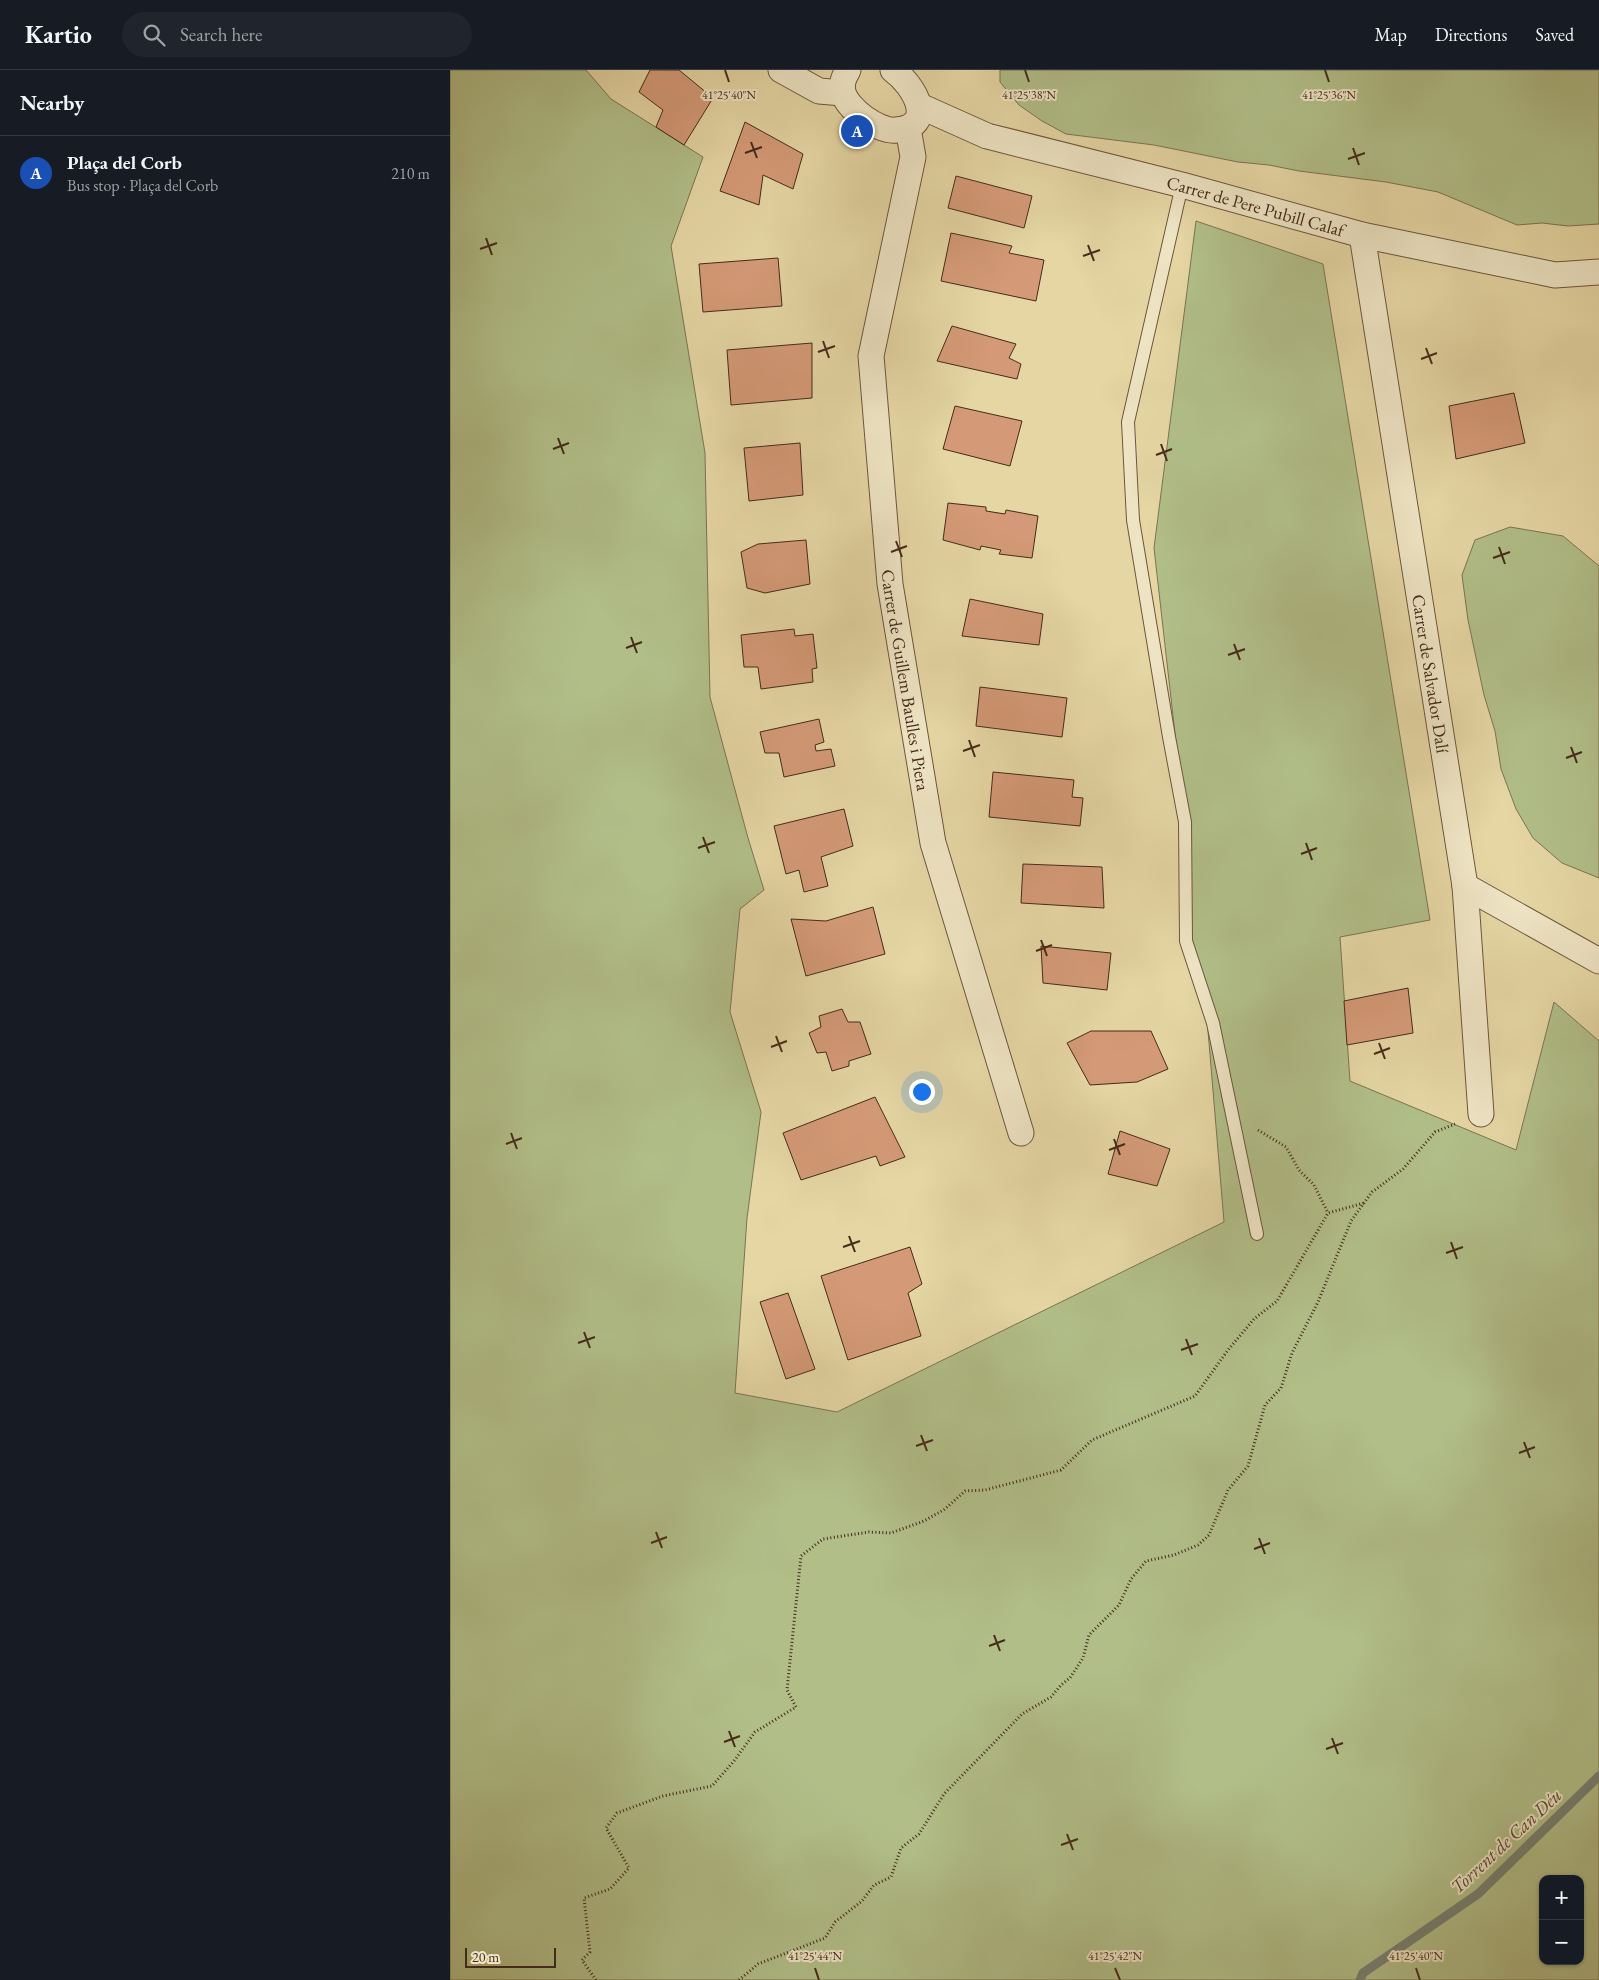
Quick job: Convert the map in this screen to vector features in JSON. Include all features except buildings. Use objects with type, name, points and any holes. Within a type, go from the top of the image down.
[{"type":"street","points":[[781,70],[819,91],[845,81],[851,107],[863,117],[879,126],[894,131],[908,128],[917,120],[920,106],[913,90],[893,70]]},
{"type":"street","name":"Carrer de Pere Pubill Calaf","points":[[920,106],[987,136],[1182,185],[1362,235],[1555,275],[1599,272]]},
{"type":"street","name":"Carrer de Guillem Baulles i Piera","points":[[908,128],[913,157],[871,356],[890,584],[933,843],[1021,1133]]},
{"type":"street","name":"Carrer de Salvador Dalí","points":[[1362,235],[1465,886],[1482,1114]]},
{"type":"street","points":[[1465,886],[1599,961]]},
{"type":"lane","points":[[1182,185],[1128,422],[1132,520],[1185,822],[1186,941],[1213,1023],[1257,1234]]},
{"type":"path","points":[[739,1980],[758,1964],[825,1938],[836,1922],[862,1901],[874,1885],[891,1877],[900,1848],[919,1834],[944,1794],[1022,1714],[1052,1697],[1061,1685],[1070,1678],[1083,1658],[1089,1635],[1119,1605],[1131,1579],[1146,1561],[1174,1555],[1198,1545],[1209,1535],[1228,1490],[1248,1466],[1265,1405],[1281,1388],[1292,1354],[1318,1302],[1351,1221],[1372,1192],[1403,1169],[1435,1132],[1482,1114]]},
{"type":"path","points":[[1233,1118],[1260,1131],[1286,1147],[1299,1170],[1314,1185],[1328,1213]]},
{"type":"path","points":[[596,1980],[582,1960],[590,1952],[584,1898],[610,1889],[630,1868],[606,1828],[617,1812],[663,1796],[712,1786],[734,1761],[755,1732],[796,1707],[787,1690],[801,1556],[823,1539],[869,1532],[891,1534],[924,1521],[944,1509],[965,1491],[985,1490],[1061,1470],[1092,1440],[1195,1396],[1254,1318],[1277,1300],[1328,1213],[1364,1203]]},
{"type":"green space","points":[[450,70],[586,70],[611,99],[703,157],[671,246],[705,453],[710,697],[764,890],[740,909],[730,1012],[761,1112],[747,1218],[735,1393],[837,1412],[1224,1222],[1204,983],[1186,941],[1185,822],[1154,548],[1196,221],[1323,264],[1430,920],[1340,937],[1350,1081],[1516,1150],[1554,1002],[1599,1041],[1599,1980],[450,1980]]},
{"type":"green space","points":[[1000,70],[1599,70],[1599,224],[1568,226],[1542,223],[1517,225],[1438,192],[1386,182],[1238,162],[1154,145],[1066,134],[1042,121],[1019,105],[1000,82]]},
{"type":"green space","points":[[1510,527],[1563,536],[1599,566],[1599,878],[1562,863],[1533,838],[1516,809],[1501,769],[1495,731],[1484,695],[1468,620],[1462,575],[1475,540]]},
{"type":"waterway","name":"Torrent de Can Déu","points":[[1360,1980],[1363,1973],[1478,1894],[1599,1776]]},
{"type":"place","name":"Plaça del Corb","points":[[857,131]]}]
